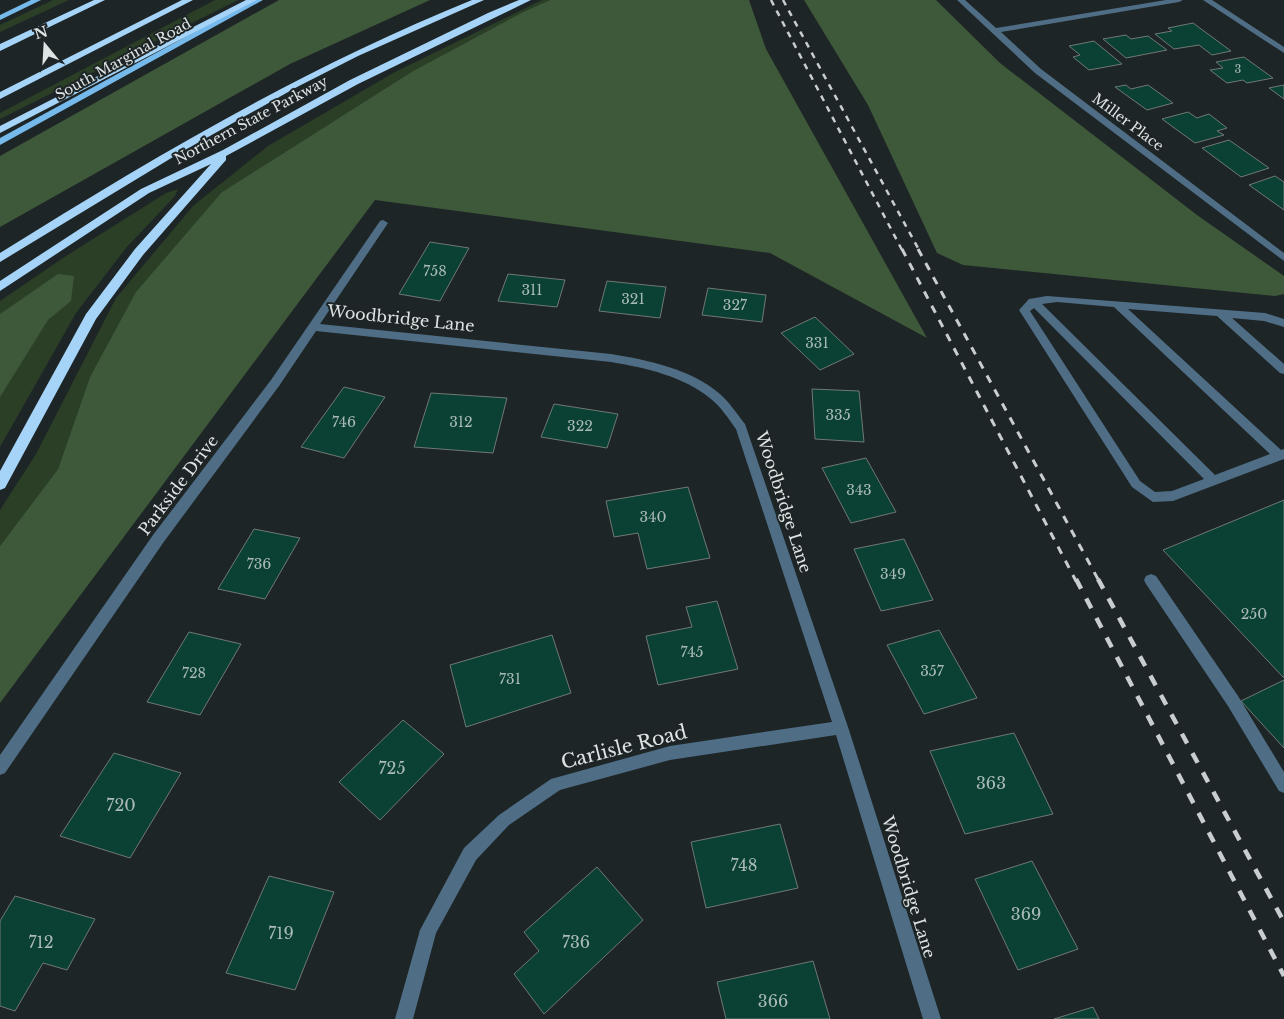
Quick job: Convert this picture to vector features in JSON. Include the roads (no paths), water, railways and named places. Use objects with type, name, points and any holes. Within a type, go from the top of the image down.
[{"type":"highway","points":[[0,48],[101,0]]},
{"type":"highway","points":[[0,96],[189,0]]},
{"type":"highway","points":[[0,130],[253,0]]},
{"type":"highway","name":"Northern State Parkway","points":[[0,258],[114,187],[220,126],[322,71],[427,20],[480,0]]},
{"type":"highway","name":"Northern State Parkway","points":[[0,287],[144,191],[227,152],[354,82],[491,14],[527,0]]},
{"type":"highway","points":[[0,484],[91,317],[139,252],[227,152]]},
{"type":"main road","points":[[0,18],[37,0]]},
{"type":"main road","name":"South Marginal Road","points":[[0,142],[259,0]]},
{"type":"street","name":"Miller Place","points":[[961,0],[1038,71],[1284,258]]},
{"type":"street","points":[[994,31],[1179,0]]},
{"type":"street","points":[[1207,0],[1284,51]]},
{"type":"street","name":"Parkside Drive","points":[[0,768],[158,539],[275,383],[383,223]]},
{"type":"street","points":[[1117,304],[1282,455],[1173,496],[1152,497],[1136,484],[1024,310],[1033,301],[1057,299],[1117,304],[1264,317],[1284,323]]},
{"type":"street","points":[[1033,301],[1213,481]]},
{"type":"street","points":[[1220,313],[1284,370]]},
{"type":"street","name":"Woodbridge Lane","points":[[313,327],[611,358],[646,364],[676,374],[702,386],[726,406],[741,427],[841,727],[932,1019]]},
{"type":"street","points":[[1151,580],[1233,701],[1284,786]]},
{"type":"street","name":"Carlisle Road","points":[[404,1019],[428,930],[470,854],[504,820],[556,784],[670,753],[841,727]]},
{"type":"railway","points":[[771,0],[902,250]]},
{"type":"railway","points":[[783,0],[919,250]]},
{"type":"railway","points":[[902,249],[1076,581]]},
{"type":"railway","points":[[918,249],[1099,581]]},
{"type":"railway","points":[[1076,579],[1284,976]]},
{"type":"railway","points":[[1098,579],[1284,922]]}]
